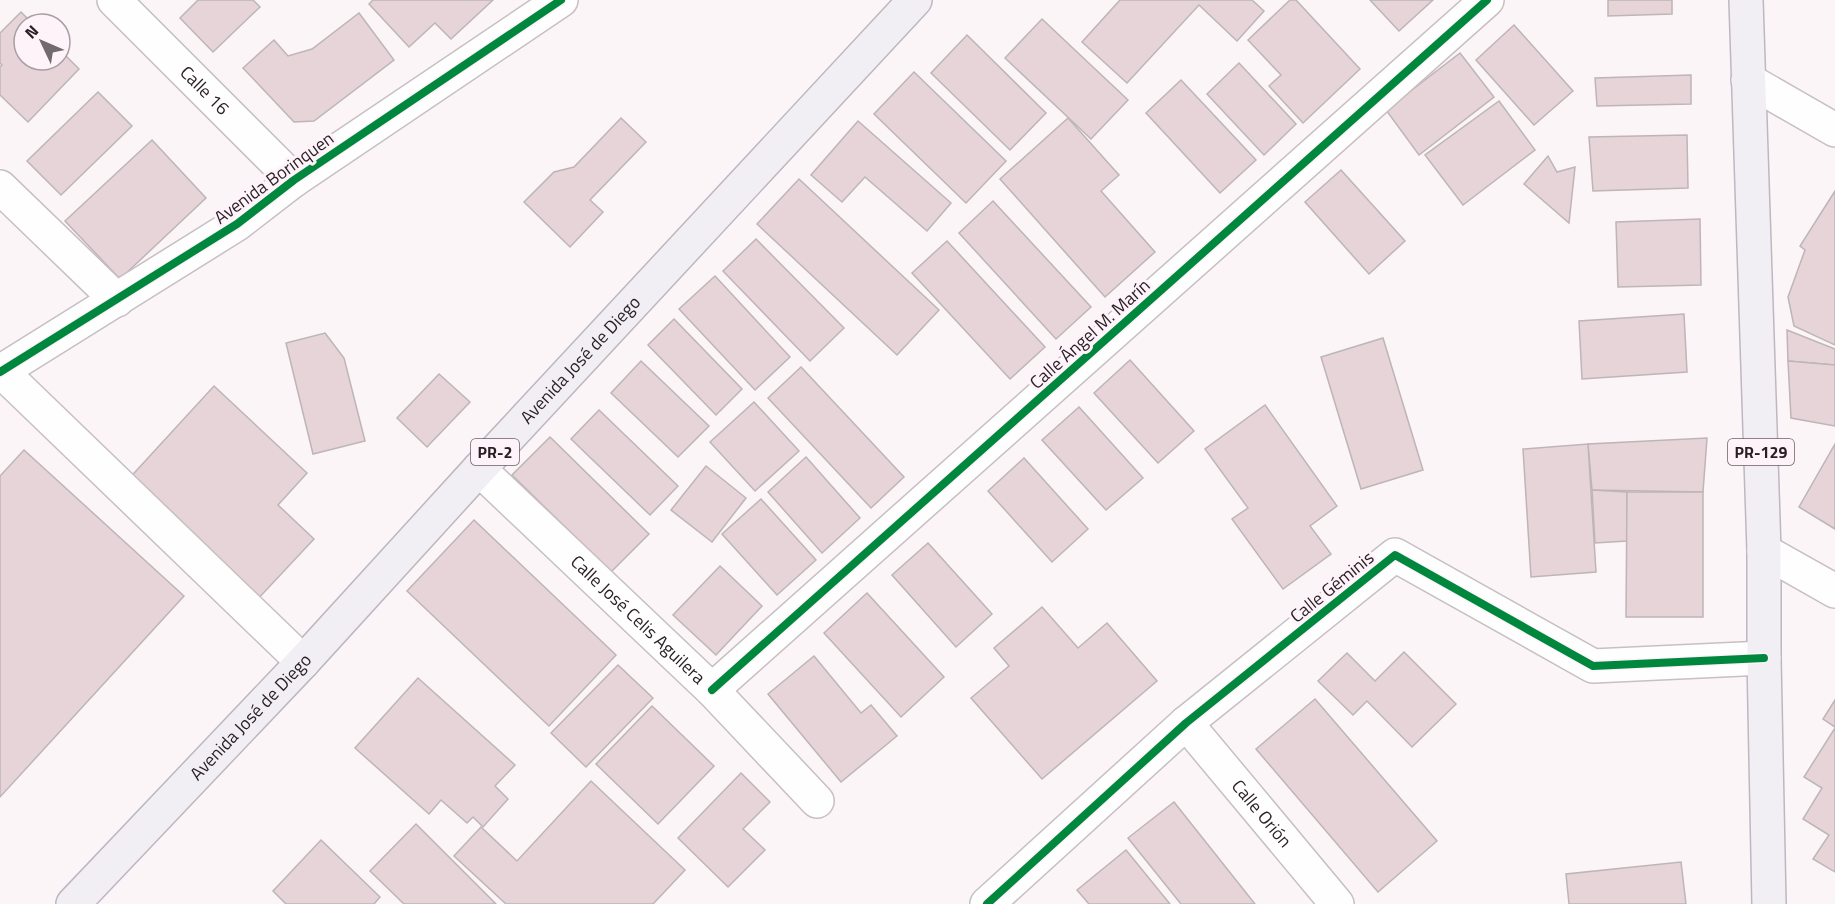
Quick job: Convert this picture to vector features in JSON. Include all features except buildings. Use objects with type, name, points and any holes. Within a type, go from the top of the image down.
[{"type":"main road","name":"Avenida José de Diego","points":[[73,904],[303,662],[915,0]]},
{"type":"main road","name":"PR-129","points":[[1746,0],[1764,551],[1768,904]]},
{"type":"street","name":"Calle 16","points":[[114,0],[294,180]]},
{"type":"street","name":"Avenida Borinquen","points":[[1,371],[237,224],[294,180],[561,0]]},
{"type":"street","name":"Calle Ángel M. Marín","points":[[712,690],[1487,0]]},
{"type":"street","points":[[1748,80],[1835,130]]},
{"type":"street","points":[[0,187],[117,300]]},
{"type":"street","points":[[1,371],[303,662]]},
{"type":"street","name":"Calle José Celis Aguilera","points":[[479,469],[712,690],[818,801]]},
{"type":"street","points":[[1764,551],[1835,591]]},
{"type":"street","name":"Calle Géminis","points":[[987,904],[1186,723],[1395,555],[1593,666],[1764,658]]},
{"type":"street","name":"Calle Orión","points":[[1186,723],[1337,904]]},
{"type":"cycle path","points":[[0,372],[237,224],[294,180],[561,0]]},
{"type":"cycle path","points":[[712,690],[1487,0]]},
{"type":"cycle path","points":[[987,904],[1186,723],[1395,555],[1593,666],[1764,658]]}]
